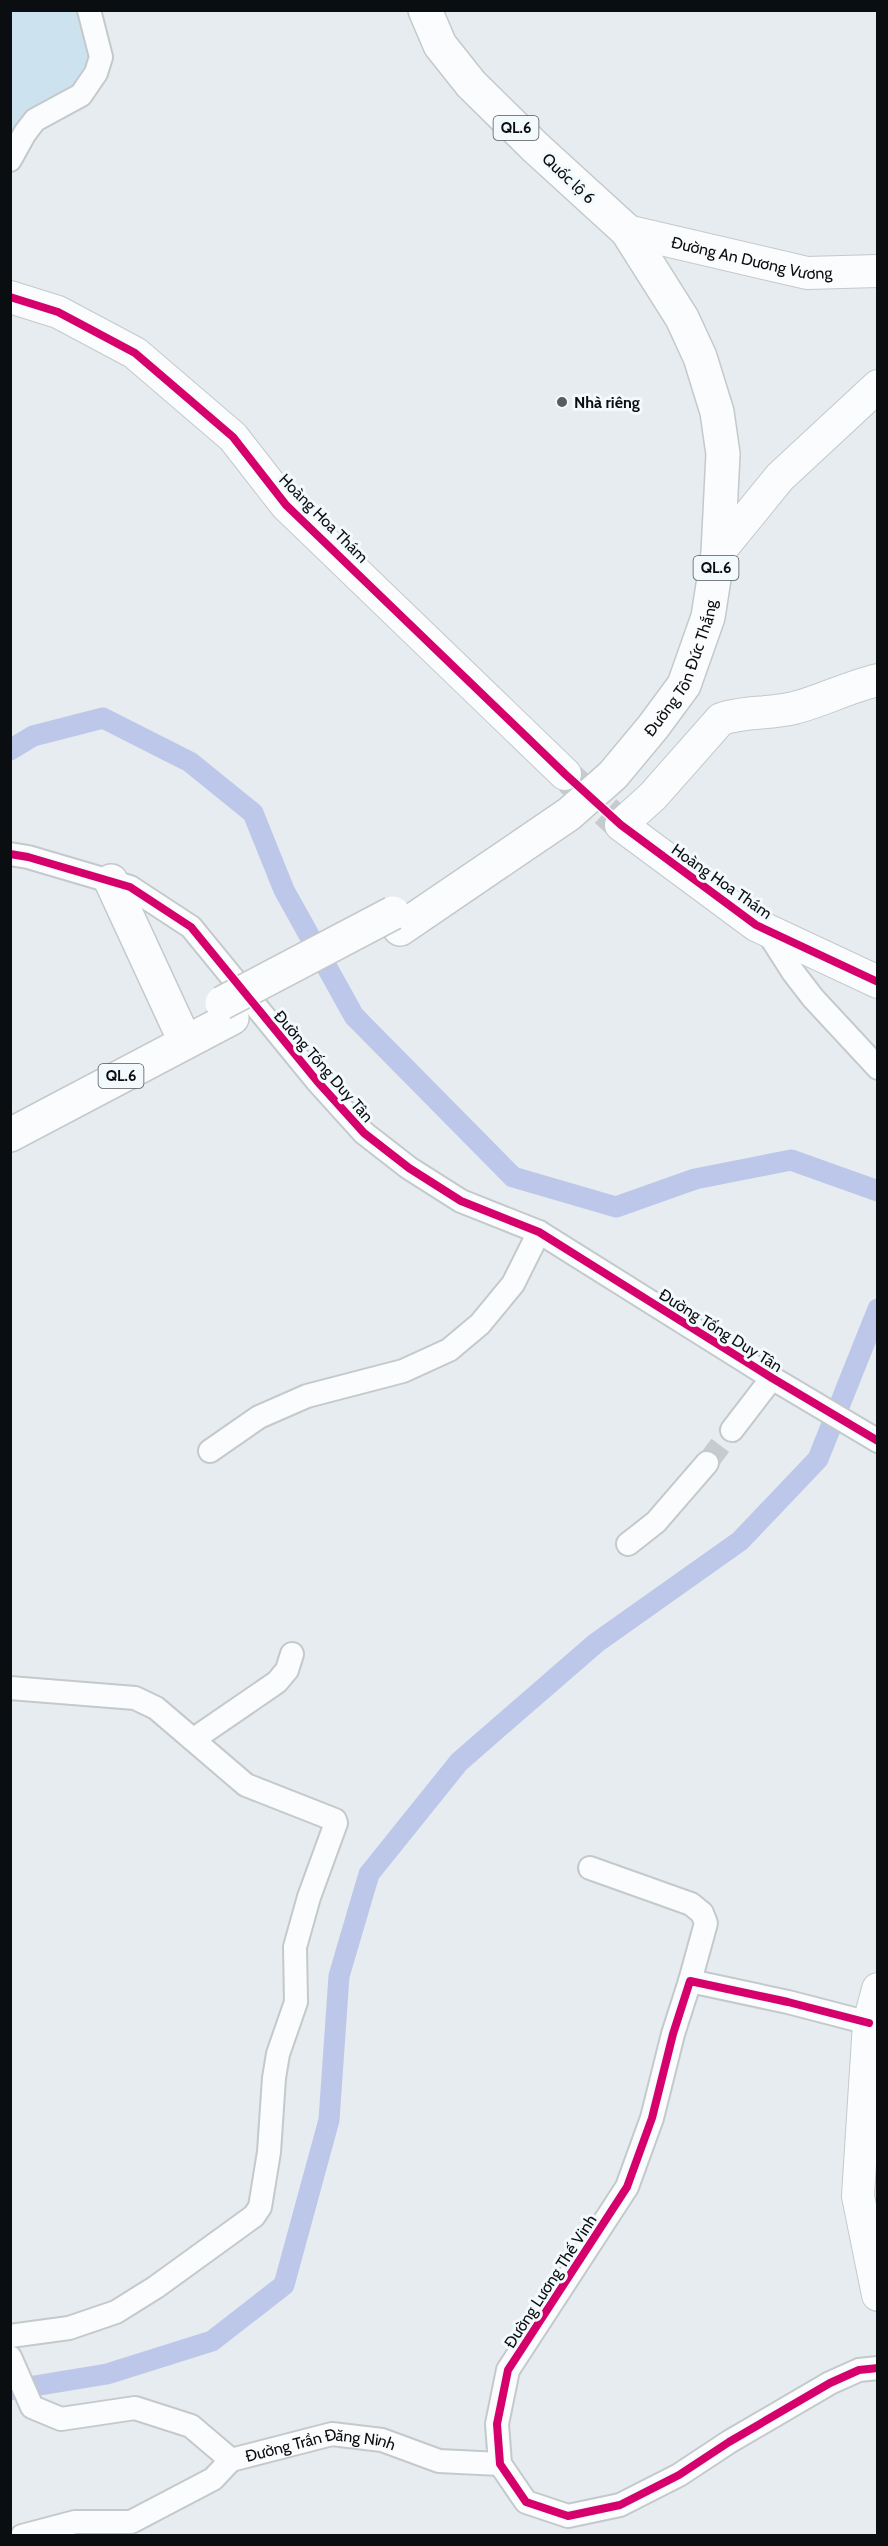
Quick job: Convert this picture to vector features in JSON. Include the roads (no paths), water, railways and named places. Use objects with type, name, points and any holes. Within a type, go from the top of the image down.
[{"type":"highway","name":"Quốc lộ 6","points":[[425,10],[440,45],[471,84],[535,147],[627,231]]},
{"type":"highway","name":"Đường Tôn Đức Thắng","points":[[10,1135],[227,1010],[397,921],[516,851],[569,814],[613,775],[653,728],[684,685],[708,617],[718,553],[723,454],[717,412],[700,357],[682,318],[627,231]]},
{"type":"highway","points":[[111,881],[178,1026]]},
{"type":"highway","name":"Đường Tôn Đức Thắng","points":[[10,1113],[178,1026],[227,1010]]},
{"type":"street","points":[[10,160],[35,120],[81,95],[96,73],[101,57],[99,40],[89,10]]},
{"type":"street","name":"Đường An Dương Vương","points":[[627,231],[807,273],[878,271]]},
{"type":"street","name":"Hoàng Hoa Thám","points":[[10,297],[58,312],[135,353],[197,406],[233,437],[286,505],[565,774]]},
{"type":"street","points":[[718,553],[780,477],[878,386]]},
{"type":"street","name":"Hoàng Hoa Thám","points":[[878,680],[852,686],[795,708],[760,714],[736,714],[721,719],[653,796],[621,825],[756,925],[878,982]]},
{"type":"street","name":"Đường Tống Duy Tân","points":[[10,854],[28,856],[130,887],[191,927],[317,1081],[364,1133],[409,1168],[460,1201],[539,1233],[804,1398],[878,1441]]},
{"type":"street","points":[[766,930],[813,998],[878,1068]]},
{"type":"street","points":[[210,1451],[259,1418],[307,1396],[403,1371],[449,1350],[480,1324],[513,1284],[539,1233]]},
{"type":"street","points":[[732,1430],[772,1378]]},
{"type":"street","points":[[628,1544],[656,1522],[707,1463]]},
{"type":"street","points":[[194,1739],[277,1682],[287,1670],[292,1654]]},
{"type":"street","points":[[10,1688],[135,1698],[156,1708],[246,1785],[336,1821],[295,1947],[296,2002],[278,2054],[269,2152],[260,2207],[254,2216],[156,2287],[116,2312],[69,2328],[10,2336]]},
{"type":"street","name":"Đường Lương Thế Vinh","points":[[590,1868],[691,1904],[702,1913],[706,1923],[673,2034],[652,2118],[627,2187],[508,2370],[496,2424],[500,2464],[526,2502],[568,2516],[620,2505],[679,2475],[729,2442],[830,2383],[859,2370],[878,2368]]},
{"type":"street","points":[[690,1981],[788,2002],[869,2024]]},
{"type":"street","points":[[878,1989],[869,2024],[858,2196],[878,2295]]},
{"type":"street","name":"Đường Trần Đăng Ninh","points":[[11,2358],[32,2407],[61,2419],[135,2408],[191,2426],[231,2460],[332,2434],[382,2440],[439,2461],[500,2464]]},
{"type":"street","points":[[22,2535],[75,2522],[131,2529],[213,2479],[231,2460]]},
{"type":"waterway","points":[[10,750],[33,736],[103,718],[190,762],[253,813],[284,890],[354,1016],[513,1177],[616,1207],[695,1179],[791,1160],[878,1191]]},
{"type":"waterway","points":[[10,2390],[107,2374],[212,2341],[284,2285],[329,2120],[339,1976],[369,1874],[459,1762],[596,1643],[740,1541],[818,1459],[878,1309]]},
{"type":"tunnel","points":[[570,779],[621,825]]},
{"type":"tunnel","points":[[707,1463],[732,1430]]},
{"type":"place","name":"Nhà riêng","points":[[562,402]]}]
